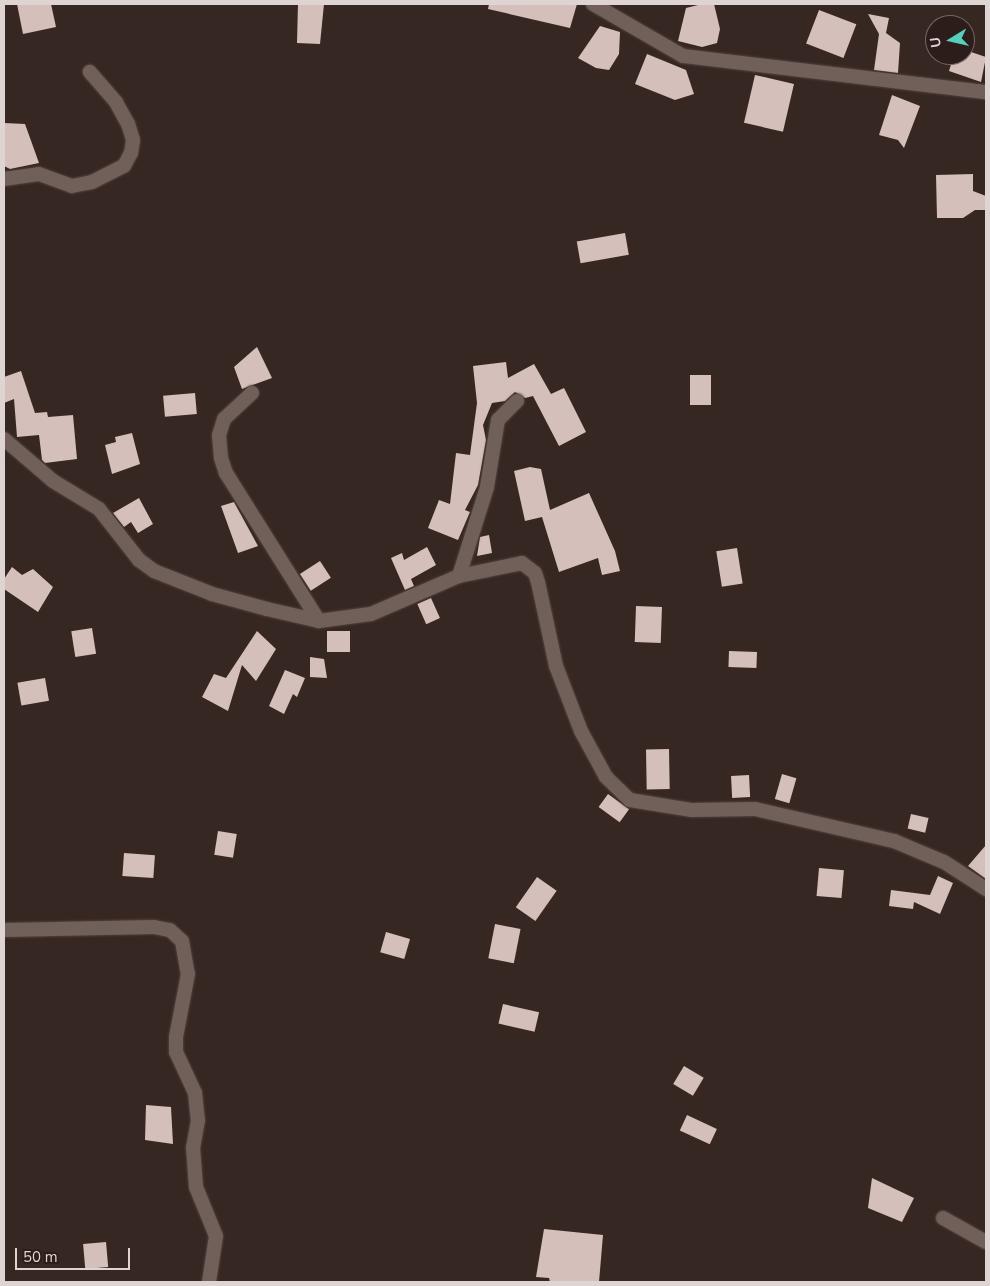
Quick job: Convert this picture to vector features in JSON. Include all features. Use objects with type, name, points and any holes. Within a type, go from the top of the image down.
[{"type":"street","points":[[593,4],[683,56],[986,92]]},
{"type":"street","points":[[4,179],[39,174],[72,186],[92,182],[124,166],[131,153],[132,140],[128,124],[116,102],[90,72]]},
{"type":"street","points":[[252,393],[224,419],[218,435],[221,458],[226,473],[319,621]]},
{"type":"street","points":[[459,576],[488,486],[498,420],[517,401]]},
{"type":"street","points":[[4,439],[53,481],[99,509],[139,560],[154,571],[212,594],[319,621],[371,614],[459,576],[522,563],[535,573],[556,666],[581,731],[606,777],[630,800],[692,810],[755,809],[894,841],[944,862],[986,889]]},
{"type":"street","points":[[4,930],[154,927],[170,930],[182,941],[188,974],[176,1037],[176,1052],[195,1093],[198,1120],[193,1147],[196,1187],[216,1236],[209,1282]]},
{"type":"street","points":[[943,1218],[986,1242]]},
{"type":"building","points":[[17,4],[51,4],[56,27],[23,34]]},
{"type":"building","points":[[298,4],[324,4],[320,44],[297,43]]},
{"type":"building","points":[[489,4],[577,4],[570,28],[488,9]]},
{"type":"building","points":[[702,4],[714,4],[720,29],[717,43],[702,47],[678,41],[686,8]]},
{"type":"building","points":[[819,10],[856,24],[843,58],[806,44]]},
{"type":"building","points":[[868,14],[889,18],[886,33],[900,43],[898,73],[874,70],[879,34]]},
{"type":"building","points":[[600,26],[620,32],[619,54],[609,70],[596,68],[578,58]]},
{"type":"building","points":[[975,53],[986,57],[981,82],[949,71],[951,65],[975,65]]},
{"type":"building","points":[[647,54],[686,70],[694,94],[675,100],[635,84]]},
{"type":"building","points":[[755,75],[794,84],[783,132],[744,123]]},
{"type":"building","points":[[892,95],[920,106],[904,148],[898,140],[879,135]]},
{"type":"building","points":[[4,123],[25,124],[39,163],[10,169],[4,166]]},
{"type":"building","points":[[973,174],[973,191],[986,196],[986,210],[975,210],[963,218],[937,218],[936,175]]},
{"type":"building","points":[[625,233],[629,255],[581,263],[577,242]]},
{"type":"building","points":[[257,347],[272,378],[242,389],[234,367]]},
{"type":"building","points":[[506,362],[508,378],[534,364],[551,394],[564,388],[586,432],[559,446],[533,396],[525,398],[515,392],[505,401],[492,403],[483,425],[486,440],[478,485],[465,510],[470,512],[458,540],[428,528],[439,500],[450,504],[456,453],[470,455],[477,403],[473,366]]},
{"type":"building","points":[[21,371],[35,413],[47,412],[48,417],[73,415],[77,459],[45,463],[42,460],[39,435],[17,437],[14,399],[4,403],[4,377]]},
{"type":"building","points":[[690,375],[711,375],[711,405],[690,405]]},
{"type":"building","points":[[195,393],[197,414],[165,417],[163,396]]},
{"type":"building","points":[[132,433],[140,464],[112,474],[105,445],[116,442],[115,437]]},
{"type":"building","points":[[530,467],[541,469],[550,510],[589,493],[615,551],[620,571],[602,575],[598,558],[559,572],[542,517],[525,521],[514,471]]},
{"type":"building","points":[[139,498],[153,524],[138,533],[131,522],[124,527],[113,513]]},
{"type":"building","points":[[234,502],[258,546],[238,553],[221,506]]},
{"type":"building","points":[[489,535],[492,553],[477,556],[480,537]]},
{"type":"building","points":[[427,547],[436,565],[411,579],[414,586],[405,590],[391,558],[402,553],[404,560]]},
{"type":"building","points":[[737,548],[743,584],[722,587],[716,551]]},
{"type":"building","points":[[320,561],[331,578],[311,591],[300,574]]},
{"type":"building","points":[[12,567],[22,575],[33,569],[53,587],[38,612],[4,589],[4,579]]},
{"type":"building","points":[[431,598],[440,618],[426,624],[417,604]]},
{"type":"building","points":[[636,606],[662,607],[661,643],[635,642]]},
{"type":"building","points":[[92,628],[96,654],[75,657],[71,631]]},
{"type":"building","points":[[257,631],[276,649],[256,681],[242,665],[228,711],[202,697],[214,674],[226,678]]},
{"type":"building","points":[[327,631],[350,631],[350,652],[327,652]]},
{"type":"building","points":[[729,651],[757,652],[756,668],[728,667]]},
{"type":"building","points":[[310,657],[324,659],[327,678],[310,677]]},
{"type":"building","points":[[285,670],[305,678],[297,697],[293,694],[284,714],[269,706]]},
{"type":"building","points":[[45,678],[49,701],[21,706],[17,683]]},
{"type":"building","points":[[646,749],[669,749],[670,789],[647,789]]},
{"type":"building","points":[[782,774],[796,778],[789,803],[775,799]]},
{"type":"building","points":[[749,775],[750,797],[732,798],[731,776]]},
{"type":"building","points":[[608,794],[629,809],[620,822],[599,807]]},
{"type":"building","points":[[911,814],[929,818],[925,833],[908,829]]},
{"type":"building","points":[[218,831],[237,834],[233,858],[214,855]]},
{"type":"building","points":[[986,845],[986,879],[968,866]]},
{"type":"building","points":[[124,853],[155,855],[153,878],[122,876]]},
{"type":"building","points":[[819,868],[844,870],[841,898],[817,896]]},
{"type":"building","points":[[938,876],[953,883],[940,914],[914,902],[913,909],[889,906],[891,890],[930,895]]},
{"type":"building","points":[[537,877],[557,891],[535,921],[516,907]]},
{"type":"building","points":[[495,924],[521,929],[514,963],[488,958]]},
{"type":"building","points":[[386,932],[410,939],[404,959],[380,952]]},
{"type":"building","points":[[503,1004],[539,1012],[535,1032],[499,1023]]},
{"type":"building","points":[[684,1066],[704,1078],[693,1096],[673,1084]]},
{"type":"building","points":[[146,1105],[171,1107],[173,1144],[145,1140]]},
{"type":"building","points":[[687,1115],[717,1129],[710,1144],[680,1130]]},
{"type":"building","points":[[872,1178],[914,1198],[902,1222],[868,1208]]},
{"type":"building","points":[[544,1229],[603,1235],[599,1282],[550,1282],[549,1278],[536,1277]]},
{"type":"building","points":[[106,1242],[108,1267],[85,1269],[83,1244]]}]
